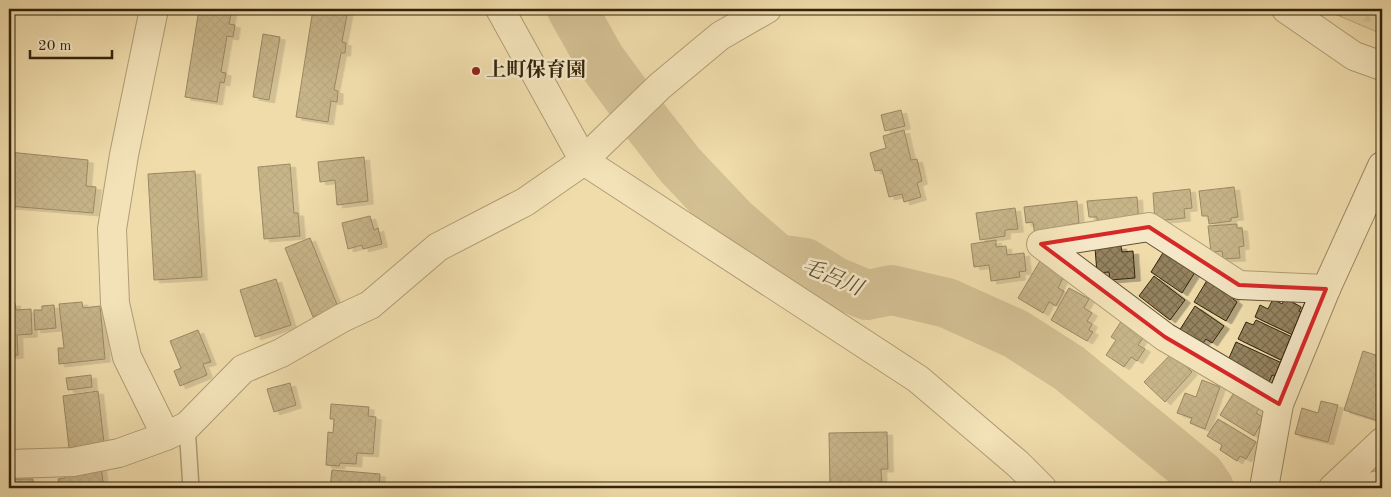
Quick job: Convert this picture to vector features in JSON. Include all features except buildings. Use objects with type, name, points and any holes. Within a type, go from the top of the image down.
[{"type":"street","points":[[154,9],[124,156],[112,229],[115,303],[126,357],[176,431]]},
{"type":"street","points":[[500,9],[590,154],[918,379],[1018,464],[1042,488]]},
{"type":"street","points":[[9,464],[73,462],[119,453],[176,431],[243,370],[281,353],[342,318],[370,305],[438,247],[525,202],[590,154],[660,86],[720,36],[767,9]]},
{"type":"street","points":[[1286,9],[1354,56],[1382,66]]},
{"type":"street","points":[[1267,486],[1280,404],[1326,289],[1382,166]]},
{"type":"street","points":[[1280,404],[1165,337],[1041,244],[1149,227],[1239,285],[1326,289]]},
{"type":"street","points":[[1333,488],[1382,442]]},
{"type":"street","points":[[1366,488],[1382,484]]},
{"type":"lane","points":[[176,431],[191,488]]},
{"type":"highlighted area","points":[[1149,227],[1239,285],[1326,289],[1279,404],[1165,337],[1041,244]]},
{"type":"green space","points":[[1330,9],[1382,9],[1382,34],[1330,12]]},
{"type":"waterway","name":"毛呂川","points":[[572,9],[600,59],[680,165],[733,221],[777,259],[805,263],[835,282],[867,295],[892,290],[947,303],[1016,334],[1069,368],[1200,475],[1209,488]]},
{"type":"place","name":"上町保育園","points":[[476,71]]}]
